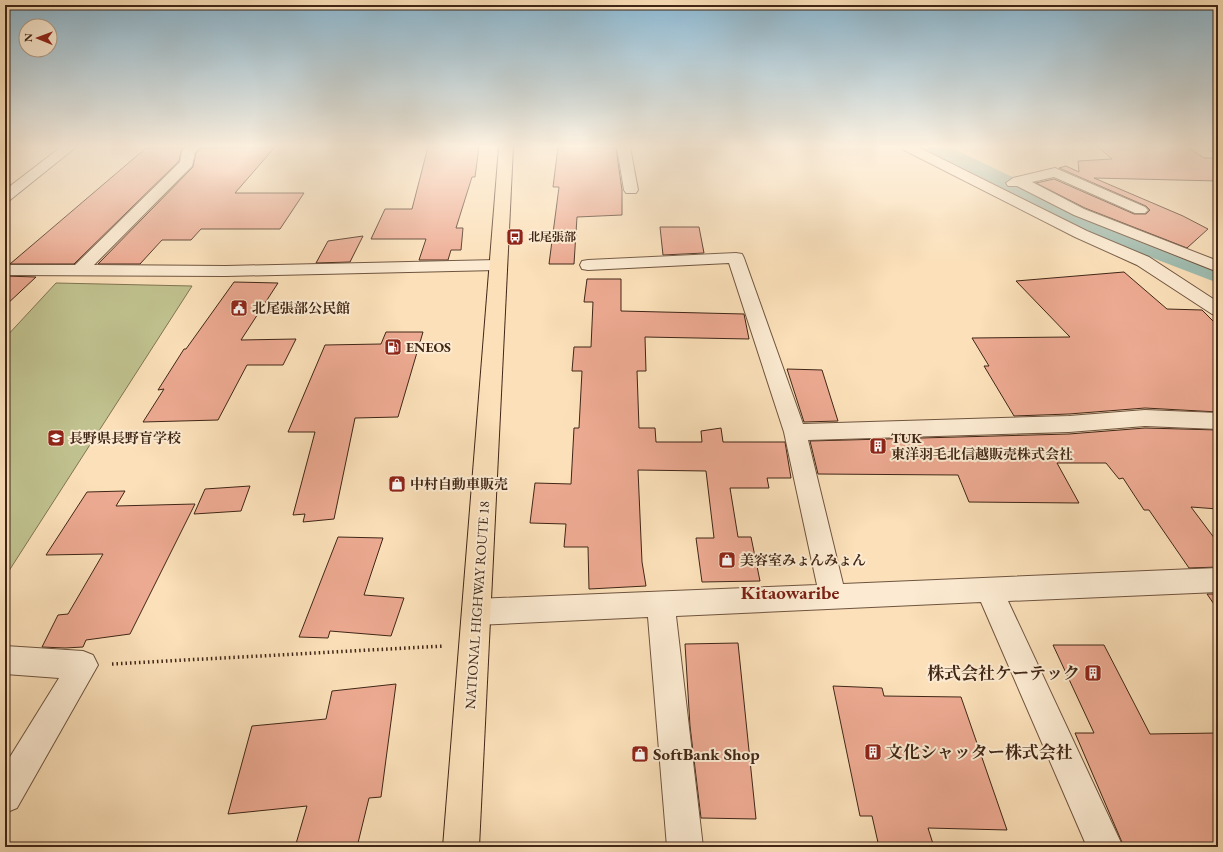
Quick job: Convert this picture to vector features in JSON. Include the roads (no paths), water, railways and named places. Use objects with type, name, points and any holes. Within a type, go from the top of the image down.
[{"type":"highway","name":"NATIONAL HIGHWAY ROUTE 18","points":[[461,847],[503,187]]},
{"type":"street","points":[[5,197],[18,187]]},
{"type":"street","points":[[80,270],[163,187]]},
{"type":"street","points":[[994,188],[999,187]]},
{"type":"street","points":[[1027,187],[1079,212],[1218,267]]},
{"type":"street","points":[[1088,187],[1140,210]]},
{"type":"street","points":[[994,188],[1080,234],[1143,261],[1218,310]]},
{"type":"street","points":[[588,265],[736,258],[796,432],[833,597]]},
{"type":"street","points":[[5,270],[226,271],[497,265]]},
{"type":"street","points":[[796,432],[1069,424],[1145,418],[1218,421]]},
{"type":"street","points":[[476,612],[1218,580]]},
{"type":"street","points":[[989,590],[1105,847]]},
{"type":"street","points":[[661,605],[685,847]]},
{"type":"street","points":[[5,660],[83,665],[5,796]]},
{"type":"waterway","points":[[1017,187],[1119,237],[1218,276]]},
{"type":"place","name":"北尾張部","points":[[515,237]]},
{"type":"place","name":"北尾張部公民館","points":[[239,308]]},
{"type":"place","name":"ENEOS","points":[[393,347]]},
{"type":"place","name":"長野県長野盲学校","points":[[56,438]]},
{"type":"place","name":"TUK 東洋羽毛北信越販売株式会社","points":[[878,446]]},
{"type":"place","name":"中村自動車販売","points":[[397,484]]},
{"type":"place","name":"美容室みょんみょん","points":[[727,560]]},
{"type":"place","name":"株式会社ケーテック","points":[[1093,673]]},
{"type":"place","name":"文化シャッター株式会社","points":[[873,752]]},
{"type":"place","name":"SoftBank Shop","points":[[640,754]]},
{"type":"district","name":"Kitaowaribe","points":[[790,592]]}]
